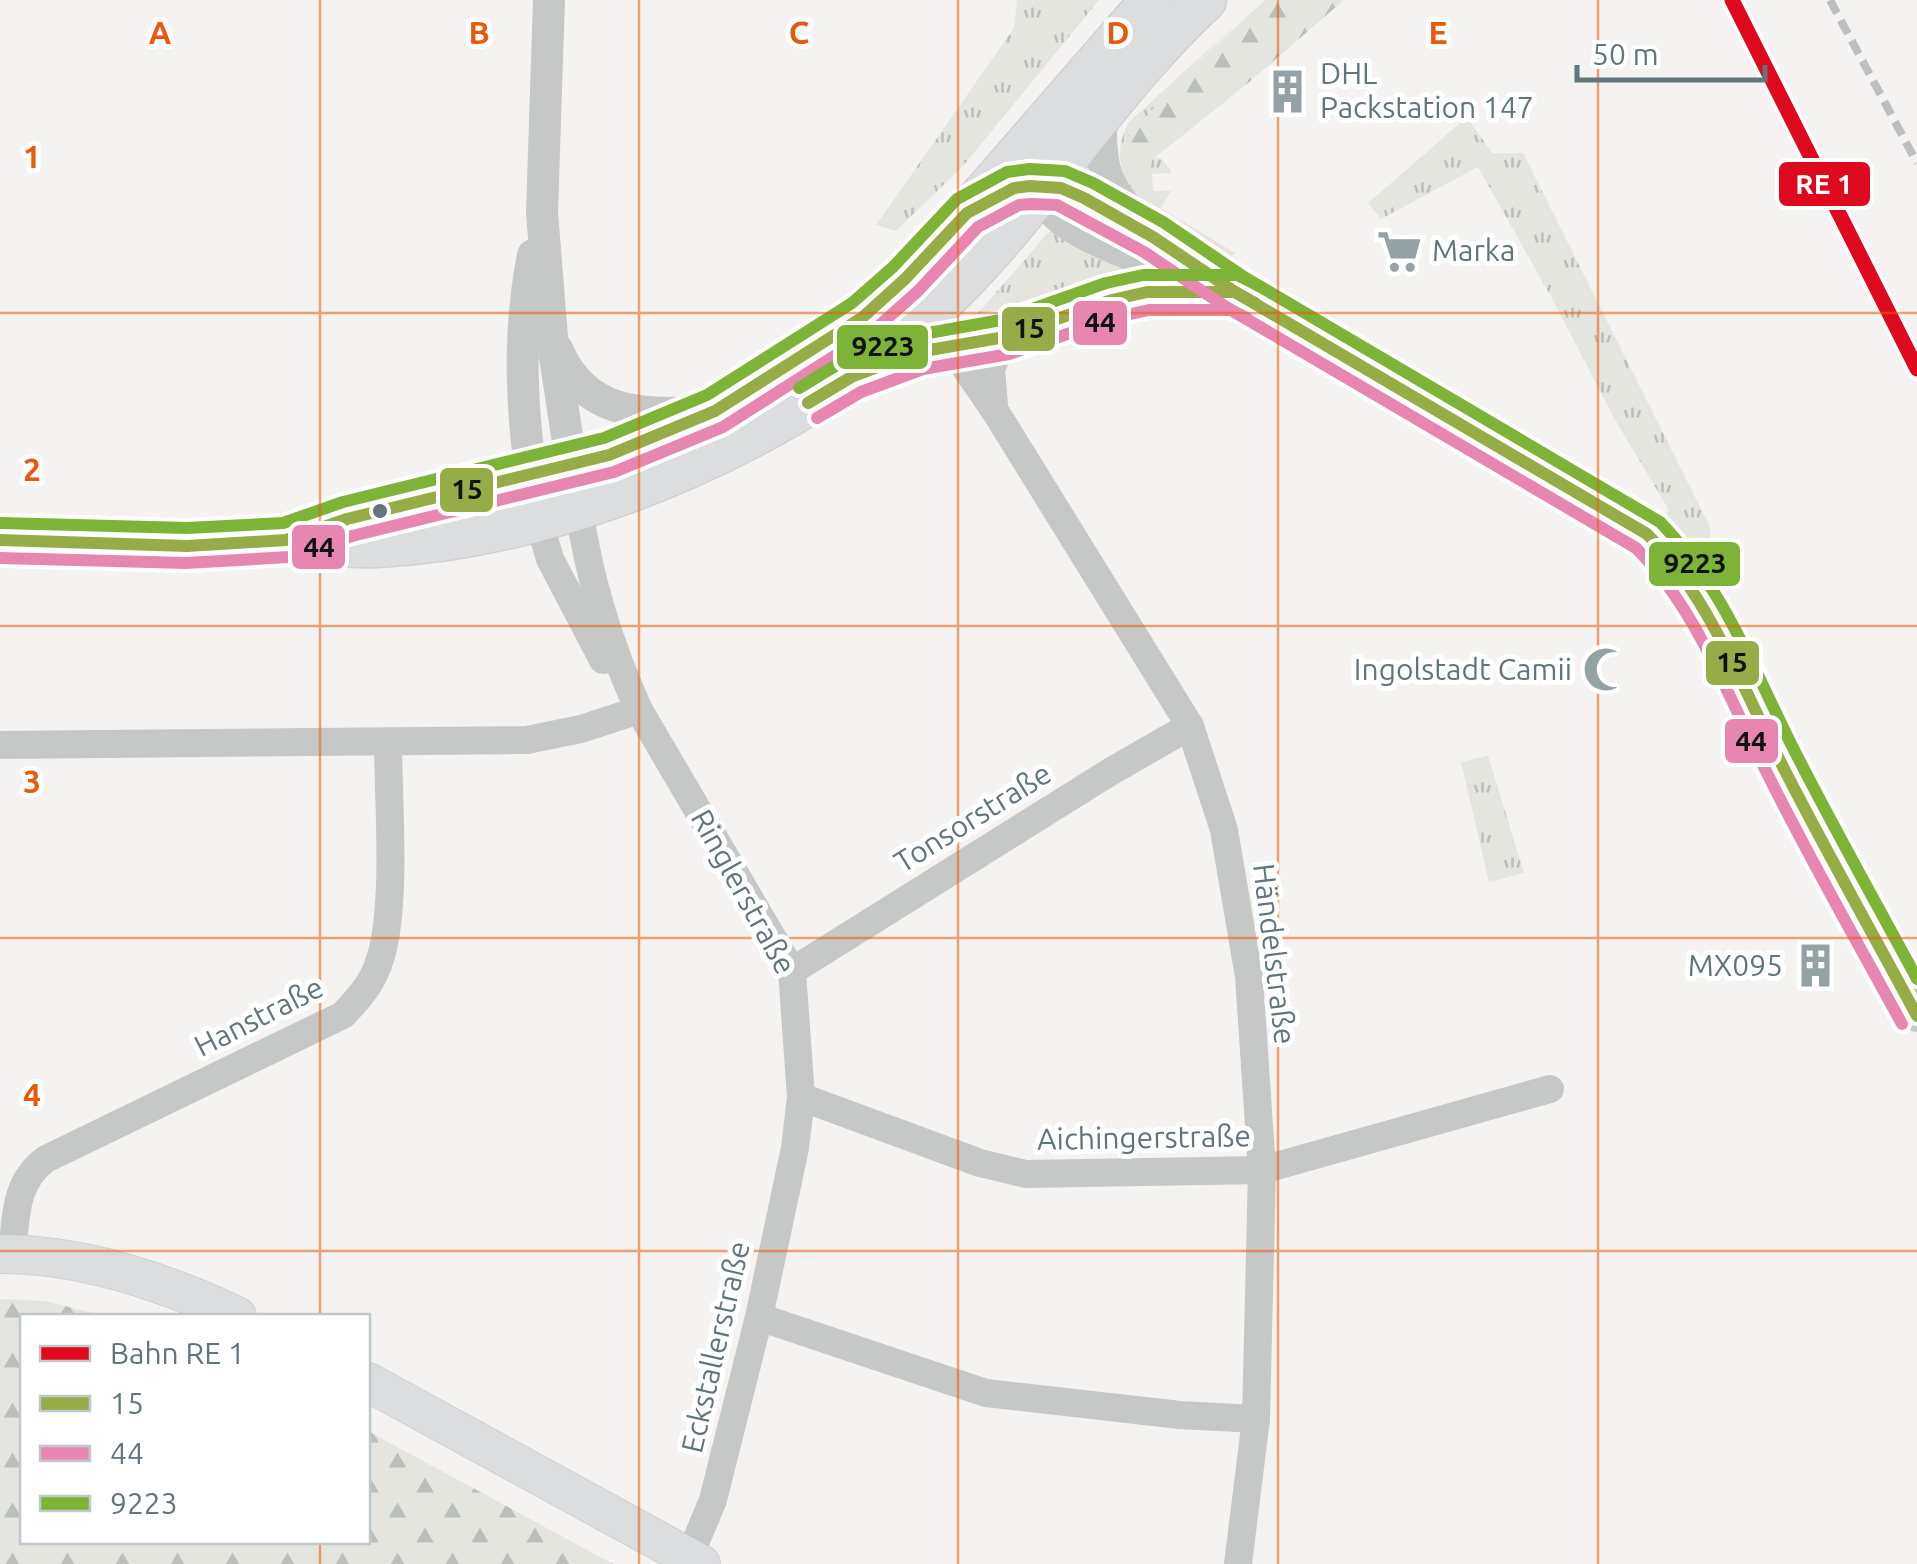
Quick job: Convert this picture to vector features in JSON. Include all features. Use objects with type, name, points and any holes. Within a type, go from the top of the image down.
[{"type":"main road","points":[[561,503],[670,432],[715,412],[862,317],[968,213],[1152,0]]},
{"type":"main road","points":[[0,540],[187,546],[286,540],[330,546],[425,542],[561,503],[621,494],[723,451],[853,376],[952,292],[1016,225],[1151,54],[1205,0]]},
{"type":"main road","points":[[6,1254],[90,1264],[139,1278],[232,1314]]},
{"type":"main road","points":[[370,1383],[695,1561]]},
{"type":"street","name":"Ringlerstraße","points":[[549,0],[542,212],[561,503],[550,559],[612,677],[639,710]]},
{"type":"street","points":[[1101,114],[1100,156],[1107,182],[1153,237]]},
{"type":"street","points":[[1043,124],[1040,155],[1044,187],[1054,212],[1073,227],[1147,261],[1235,292]]},
{"type":"street","points":[[968,213],[1014,188],[1070,191],[1647,534],[1674,558],[1693,584],[1776,752],[1917,1016]]},
{"type":"street","name":"Ringlerstraße","points":[[542,212],[527,286],[522,344],[523,420],[561,503],[639,710],[792,971],[800,1096],[795,1148]]},
{"type":"street","points":[[853,376],[944,346],[1005,337],[1112,300],[1148,292],[1235,292]]},
{"type":"street","points":[[995,411],[991,369],[1005,337]]},
{"type":"street","points":[[552,338],[575,380],[620,410],[664,414],[715,412]]},
{"type":"street","name":"Händelstraße","points":[[944,346],[956,354],[995,411],[1190,726],[1224,830],[1250,977],[1262,1170],[1256,1419],[1238,1564]]},
{"type":"street","points":[[0,745],[527,740],[581,729],[639,710]]},
{"type":"street","name":"Tonsorstraße","points":[[792,971],[1093,782],[1190,726]]},
{"type":"street","name":"Hanstraße","points":[[6,1254],[21,1187],[31,1170],[46,1159],[330,1022],[343,1015],[366,990],[380,962],[388,903],[388,742]]},
{"type":"street","name":"Aichingerstraße","points":[[800,1096],[980,1163],[1026,1174],[1262,1170],[1550,1089]]},
{"type":"street","name":"Eckstallerstraße","points":[[695,1561],[759,1317],[795,1148]]},
{"type":"street","points":[[759,1317],[986,1393],[1180,1415],[1256,1419]]},
{"type":"green space","points":[[1017,0],[1099,0],[964,165],[896,231],[876,225],[1014,28]]},
{"type":"green space","points":[[1265,0],[1344,0],[1152,160],[1150,170],[1142,177],[1134,177],[1124,141],[1181,78]]},
{"type":"green space","points":[[1244,17],[1181,78],[1134,177],[1142,177],[1150,170],[1152,160],[1160,157],[1171,170],[1152,174],[1153,191],[1171,191],[1161,208],[1235,253],[1229,258],[1166,221],[1147,205],[1131,188],[1122,169],[1120,147],[1129,122]]},
{"type":"green space","points":[[1467,117],[1492,153],[1523,153],[1711,529],[1709,543],[1689,543],[1657,525],[1669,510],[1614,418],[1478,167],[1381,219],[1368,203]]},
{"type":"green space","points":[[1052,228],[1128,265],[1121,277],[1110,286],[968,325]]},
{"type":"green space","points":[[1488,756],[1524,873],[1489,882],[1461,762]]},
{"type":"green space","points":[[0,1299],[45,1301],[97,1314],[20,1314],[20,1544],[370,1544],[370,1432],[613,1564],[0,1564]]},
{"type":"railway","points":[[1830,0],[1917,163]]},
{"type":"transit line","points":[[1732,0],[1917,369]]},
{"type":"transit line","name":"9223","points":[[1,523],[187,528],[283,523],[343,502],[604,438],[707,395],[852,303],[893,267],[957,199],[1007,172],[1065,171],[1163,222],[1244,277],[1660,522],[1701,573],[1734,627],[1806,774],[1917,979]]},
{"type":"transit line","name":"15","points":[[0,540],[187,546],[286,540],[347,519],[609,455],[715,411],[863,317],[967,213],[1014,188],[1061,188],[1153,237],[1235,292],[1647,534],[1687,584],[1720,638],[1792,785],[1917,1016]]},
{"type":"transit line","name":"44","points":[[0,558],[186,563],[289,557],[352,536],[614,472],[723,427],[872,332],[918,291],[978,227],[1019,205],[1057,205],[1144,252],[1226,307],[1636,548],[1657,571],[1691,622],[1794,826],[1902,1024]]},
{"type":"transit line","name":"9223","points":[[799,388],[845,360],[912,336],[1001,320],[1106,283],[1143,275],[1237,275],[1263,288]]},
{"type":"transit line","name":"15","points":[[808,403],[853,376],[918,352],[1005,337],[1147,292],[1235,292],[1255,303]]},
{"type":"transit line","name":"44","points":[[817,418],[861,392],[923,369],[1009,354],[1117,317],[1149,310],[1231,310],[1247,318]]},
{"type":"place","name":"DHL Packstation 147","points":[[1287,91]]},
{"type":"place","name":"Marka","points":[[1399,251]]},
{"type":"place","name":"Ingolstadt Camii","points":[[1605,670]]},
{"type":"place","name":"MX095","points":[[1816,966]]}]
